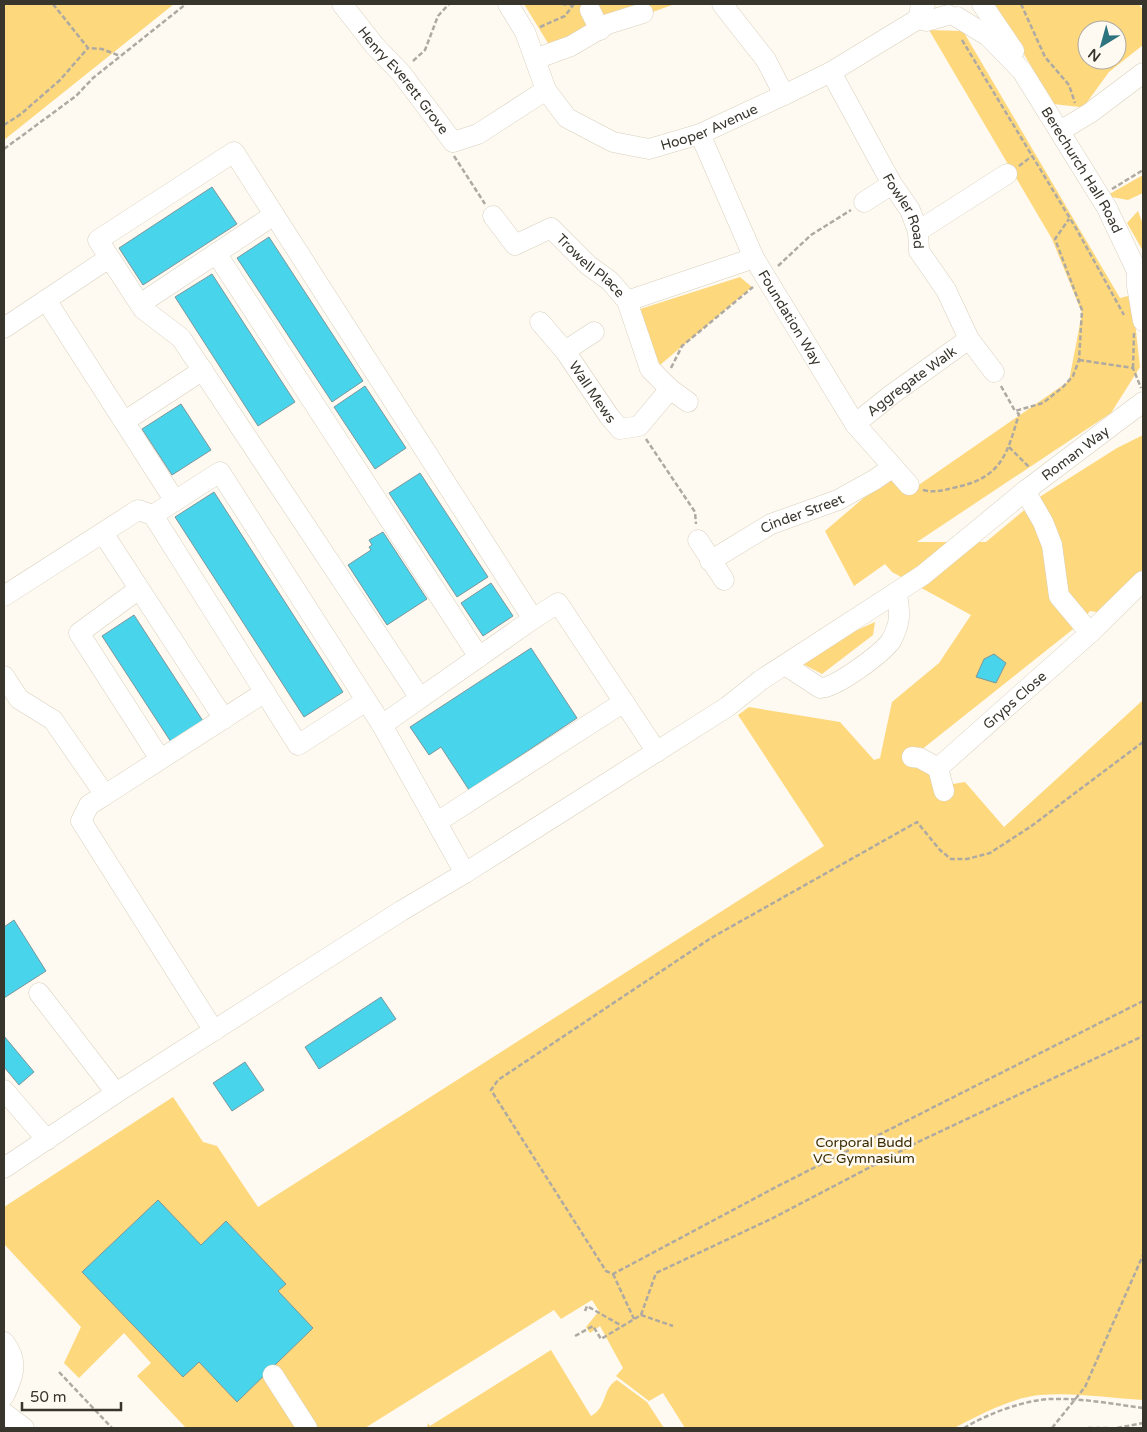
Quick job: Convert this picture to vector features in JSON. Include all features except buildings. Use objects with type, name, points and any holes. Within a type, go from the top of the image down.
[{"type":"street","name":"Henry Everett Grove","points":[[342,4],[401,73],[453,142],[478,134],[546,90]]},
{"type":"street","name":"Hooper Avenue","points":[[508,4],[525,32],[546,90],[567,118],[613,142],[649,149],[700,134],[832,72],[922,11]]},
{"type":"street","points":[[722,4],[766,60],[784,95]]},
{"type":"street","points":[[922,11],[927,21],[968,12],[975,4]]},
{"type":"street","name":"Berechurch Hall Road","points":[[982,4],[1005,34],[1020,63],[1022,71]]},
{"type":"street","points":[[580,6],[600,30]]},
{"type":"street","points":[[535,59],[572,46],[600,30],[643,13]]},
{"type":"street","name":"Berechurch Hall Road","points":[[949,17],[988,36],[1022,71],[1060,130],[1100,196],[1140,278],[1137,286],[1136,325]]},
{"type":"street","name":"Fowler Road","points":[[832,72],[892,184],[910,210],[918,231],[919,252],[946,290],[969,339],[994,372]]},
{"type":"street","points":[[1060,130],[1143,73]]},
{"type":"street","name":"Foundation Way","points":[[700,134],[754,258],[855,424],[909,484]]},
{"type":"street","points":[[420,698],[181,338],[143,309],[98,240],[234,152],[533,619]]},
{"type":"street","points":[[918,231],[1007,174]]},
{"type":"street","points":[[864,202],[892,184]]},
{"type":"street","points":[[140,304],[274,215]]},
{"type":"street","name":"Trowell Place","points":[[493,216],[508,251],[551,228],[588,266],[610,281],[627,301],[754,258]]},
{"type":"street","points":[[216,253],[479,657]]},
{"type":"street","points":[[4,328],[109,258]]},
{"type":"street","points":[[46,300],[175,501]]},
{"type":"street","points":[[627,301],[650,369],[670,389],[688,402]]},
{"type":"street","points":[[540,322],[565,350]]},
{"type":"street","name":"Wall Mews","points":[[594,332],[565,350],[609,416],[620,429],[639,426]]},
{"type":"street","name":"Aggregate Walk","points":[[855,424],[891,395],[969,339]]},
{"type":"street","points":[[125,421],[203,370]]},
{"type":"street","points":[[639,426],[670,389]]},
{"type":"street","name":"Roman Way","points":[[4,1168],[116,1093],[401,911],[465,873],[727,707],[785,665],[923,575],[1025,491],[1143,402]]},
{"type":"street","name":"Cinder Street","points":[[710,561],[771,524],[838,500],[893,467]]},
{"type":"street","points":[[153,516],[220,472],[382,725],[465,873]]},
{"type":"street","points":[[1025,491],[1052,545],[1059,596],[1090,633]]},
{"type":"street","points":[[4,596],[138,510],[153,516],[298,745],[366,700]]},
{"type":"street","points":[[103,533],[224,719]]},
{"type":"street","points":[[698,540],[724,580]]},
{"type":"street","name":"Gryps Close","points":[[938,768],[1090,633],[1143,581]]},
{"type":"street","points":[[140,589],[80,633],[160,759]]},
{"type":"street","points":[[785,665],[820,688],[827,688],[872,658],[891,640],[899,618],[896,592]]},
{"type":"street","points":[[382,725],[558,602],[657,752]]},
{"type":"street","points":[[4,676],[19,699],[53,720],[105,795]]},
{"type":"street","points":[[214,1031],[82,821],[89,805],[265,692]]},
{"type":"street","points":[[437,822],[624,702]]},
{"type":"street","points":[[912,757],[920,758],[938,768],[944,790]]},
{"type":"street","points":[[39,993],[116,1093]]},
{"type":"street","points":[[4,1090],[47,1140]]},
{"type":"street","points":[[4,1342],[11,1351],[15,1366],[4,1396]]},
{"type":"street","points":[[273,1375],[307,1428]]},
{"type":"street","points":[[4,1413],[24,1428]]},
{"type":"path","points":[[53,4],[88,48],[102,49],[120,56]]},
{"type":"path","points":[[4,149],[76,96],[92,78],[186,4]]},
{"type":"path","points":[[401,73],[425,50],[438,16],[449,4]]},
{"type":"path","points":[[562,4],[580,6]]},
{"type":"path","points":[[1020,4],[1045,58],[1069,85],[1080,118]]},
{"type":"path","points":[[525,32],[550,24],[580,6]]},
{"type":"path","points":[[949,17],[1069,219],[1136,325],[1133,368],[1143,392]]},
{"type":"path","points":[[4,125],[21,114],[60,80],[88,48]]},
{"type":"path","points":[[453,142],[455,159],[493,216]]},
{"type":"path","points":[[1100,196],[1143,170]]},
{"type":"path","points":[[1015,411],[1043,403],[1073,376],[1079,360],[1082,310],[1054,239],[1069,219]]},
{"type":"path","points":[[1079,360],[1133,368]]},
{"type":"path","points":[[909,484],[914,482],[922,490],[934,492],[985,479],[1005,457],[1019,414],[1015,411],[994,372]]},
{"type":"path","points":[[639,426],[695,512],[698,540]]},
{"type":"path","points":[[1009,447],[1041,479]]},
{"type":"path","points":[[634,1319],[613,1274],[606,1271],[491,1090],[498,1080],[711,938],[917,822],[940,850],[951,859],[967,859],[990,853],[1030,827],[1143,742]]},
{"type":"path","points":[[613,1274],[776,1187],[1143,1001]]},
{"type":"path","points":[[575,1336],[593,1326],[601,1339],[641,1315],[656,1273],[773,1218],[918,1142],[1143,1036]]},
{"type":"path","points":[[1052,1428],[1086,1387],[1143,1255]]},
{"type":"path","points":[[586,1311],[587,1306],[622,1326]]},
{"type":"path","points":[[641,1315],[673,1326]]},
{"type":"path","points":[[59,1372],[112,1428]]},
{"type":"path","points":[[964,1428],[998,1411],[1050,1399],[1100,1401],[1143,1408]]},
{"type":"path","points":[[1117,1428],[1143,1423]]},
{"type":"path","points":[[1088,1428],[1110,1428]]},
{"type":"green space","points":[[4,4],[174,4],[4,140]]},
{"type":"green space","points":[[524,4],[675,4],[551,48]]},
{"type":"green space","points":[[995,4],[1139,4],[1143,10],[1143,45],[1127,58],[1127,20],[1077,20],[1077,70],[1112,70],[1085,105],[1080,107],[1053,104]]},
{"type":"green space","name":"Corporal Budd VC Gymnasium","points":[[929,30],[963,31],[1120,298],[1132,295],[1140,367],[1111,413],[917,542],[986,542],[1041,496],[1117,448],[1143,435],[1143,570],[1097,612],[1090,611],[1077,626],[911,758],[941,786],[965,782],[1004,827],[1143,700],[1143,1400],[1079,1395],[1040,1395],[1006,1403],[954,1428],[685,1428],[663,1393],[649,1401],[616,1376],[623,1368],[600,1326],[590,1333],[586,1327],[599,1311],[592,1300],[561,1319],[554,1310],[365,1428],[186,1428],[137,1376],[151,1363],[124,1333],[79,1378],[64,1363],[81,1327],[4,1244],[4,1207],[173,1097],[203,1142],[217,1146],[258,1207],[824,846],[738,715],[749,707],[840,722],[874,760],[880,758],[892,702],[939,663],[971,615],[892,572],[885,564],[854,586],[825,531],[888,477],[910,491],[1069,381],[1082,313],[1052,239]]},
{"type":"green space","points":[[1143,175],[1143,193],[1128,200],[1106,196]]},
{"type":"green space","points":[[1138,211],[1143,224],[1143,251],[1127,223]]},
{"type":"green space","points":[[740,277],[752,287],[660,365],[634,311]]},
{"type":"green space","points":[[875,622],[873,635],[822,674],[803,664],[833,641]]},
{"type":"green space","points":[[551,1350],[591,1416],[600,1408],[612,1383],[617,1380],[647,1402],[664,1428],[427,1428],[428,1423],[430,1426]]}]
